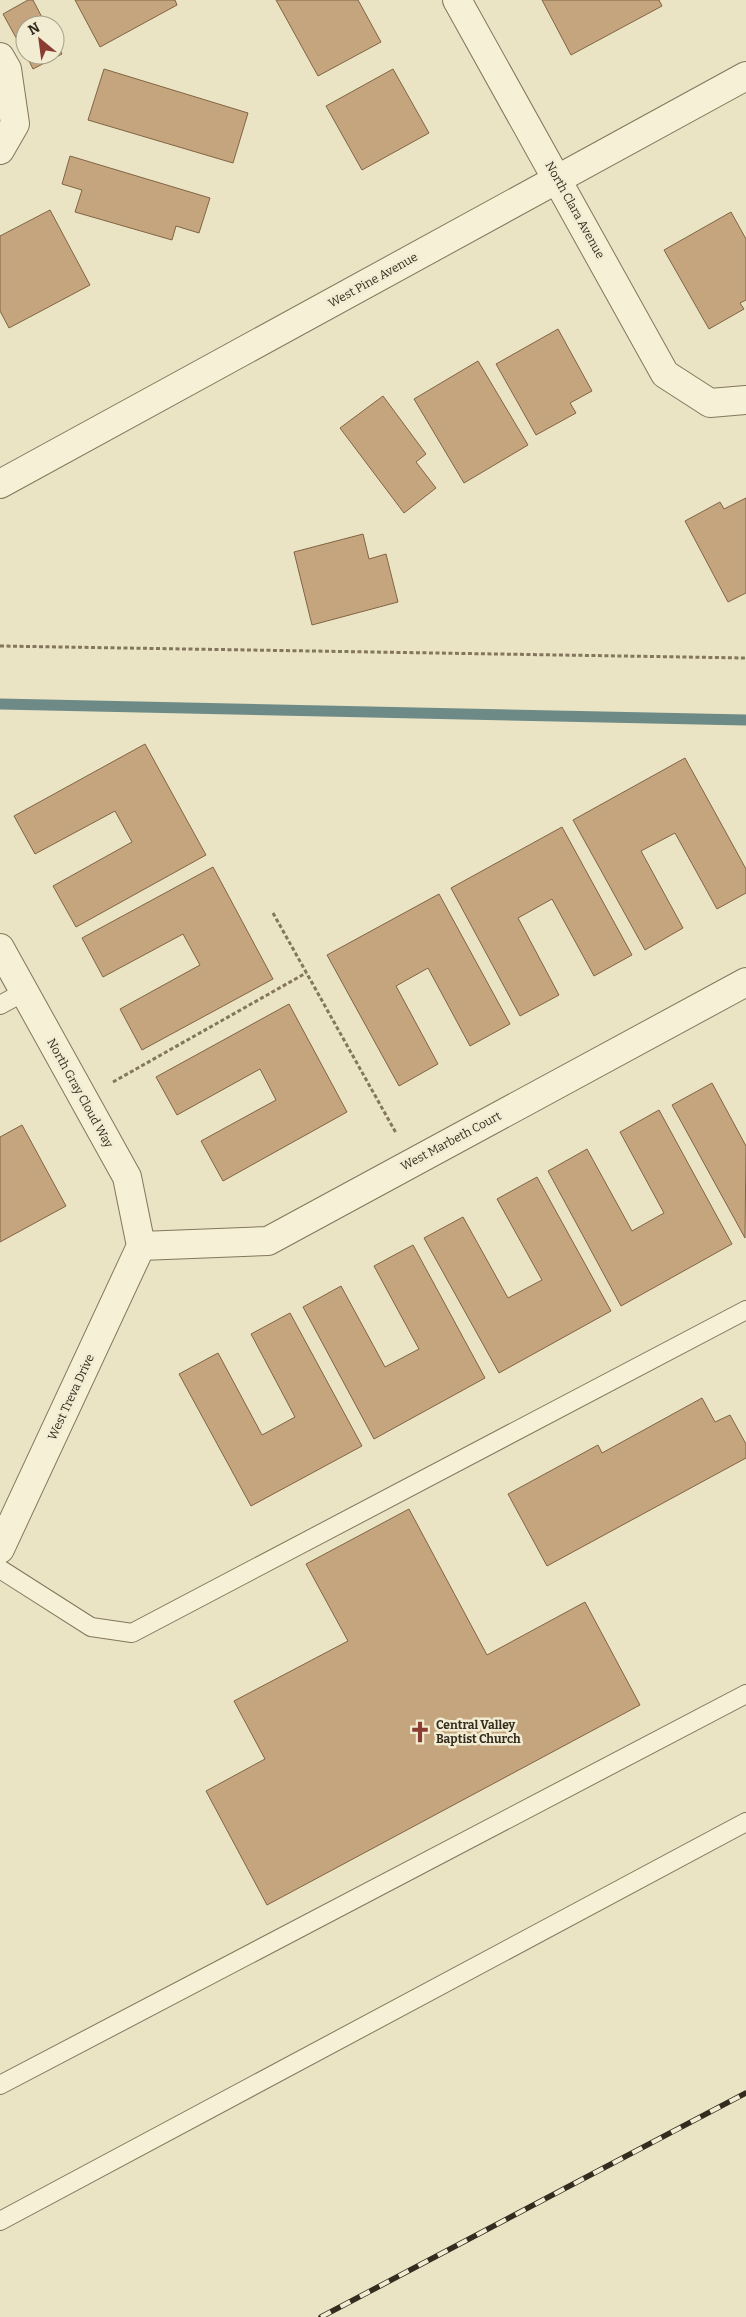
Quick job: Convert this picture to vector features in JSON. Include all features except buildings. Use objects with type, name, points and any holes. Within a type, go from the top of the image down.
[{"type":"street","name":"North Clara Avenue","points":[[457,0],[558,178],[665,374],[710,402],[746,400]]},
{"type":"street","points":[[0,57],[6,69],[15,124],[0,150]]},
{"type":"street","name":"West Pine Avenue","points":[[0,484],[746,76]]},
{"type":"street","name":"North Gray Cloud Way","points":[[0,948],[127,1177],[141,1246]]},
{"type":"street","name":"West Marbeth Court","points":[[141,1246],[268,1241],[746,982]]},
{"type":"street","name":"West Treva Drive","points":[[0,1549],[141,1246]]},
{"type":"lane","points":[[0,1005],[24,992]]},
{"type":"lane","points":[[0,1569],[91,1627],[132,1633],[746,1310]]},
{"type":"lane","points":[[0,2084],[746,1694]]},
{"type":"lane","points":[[0,2221],[746,1822]]},
{"type":"path","points":[[0,646],[746,658]]},
{"type":"path","points":[[273,913],[412,1162]]},
{"type":"path","points":[[83,1098],[306,973]]},
{"type":"waterway","points":[[0,704],[746,720]]},
{"type":"railway","points":[[321,2317],[746,2093]]},
{"type":"place","name":"Central Valley Baptist Church","points":[[420,1732]]}]
